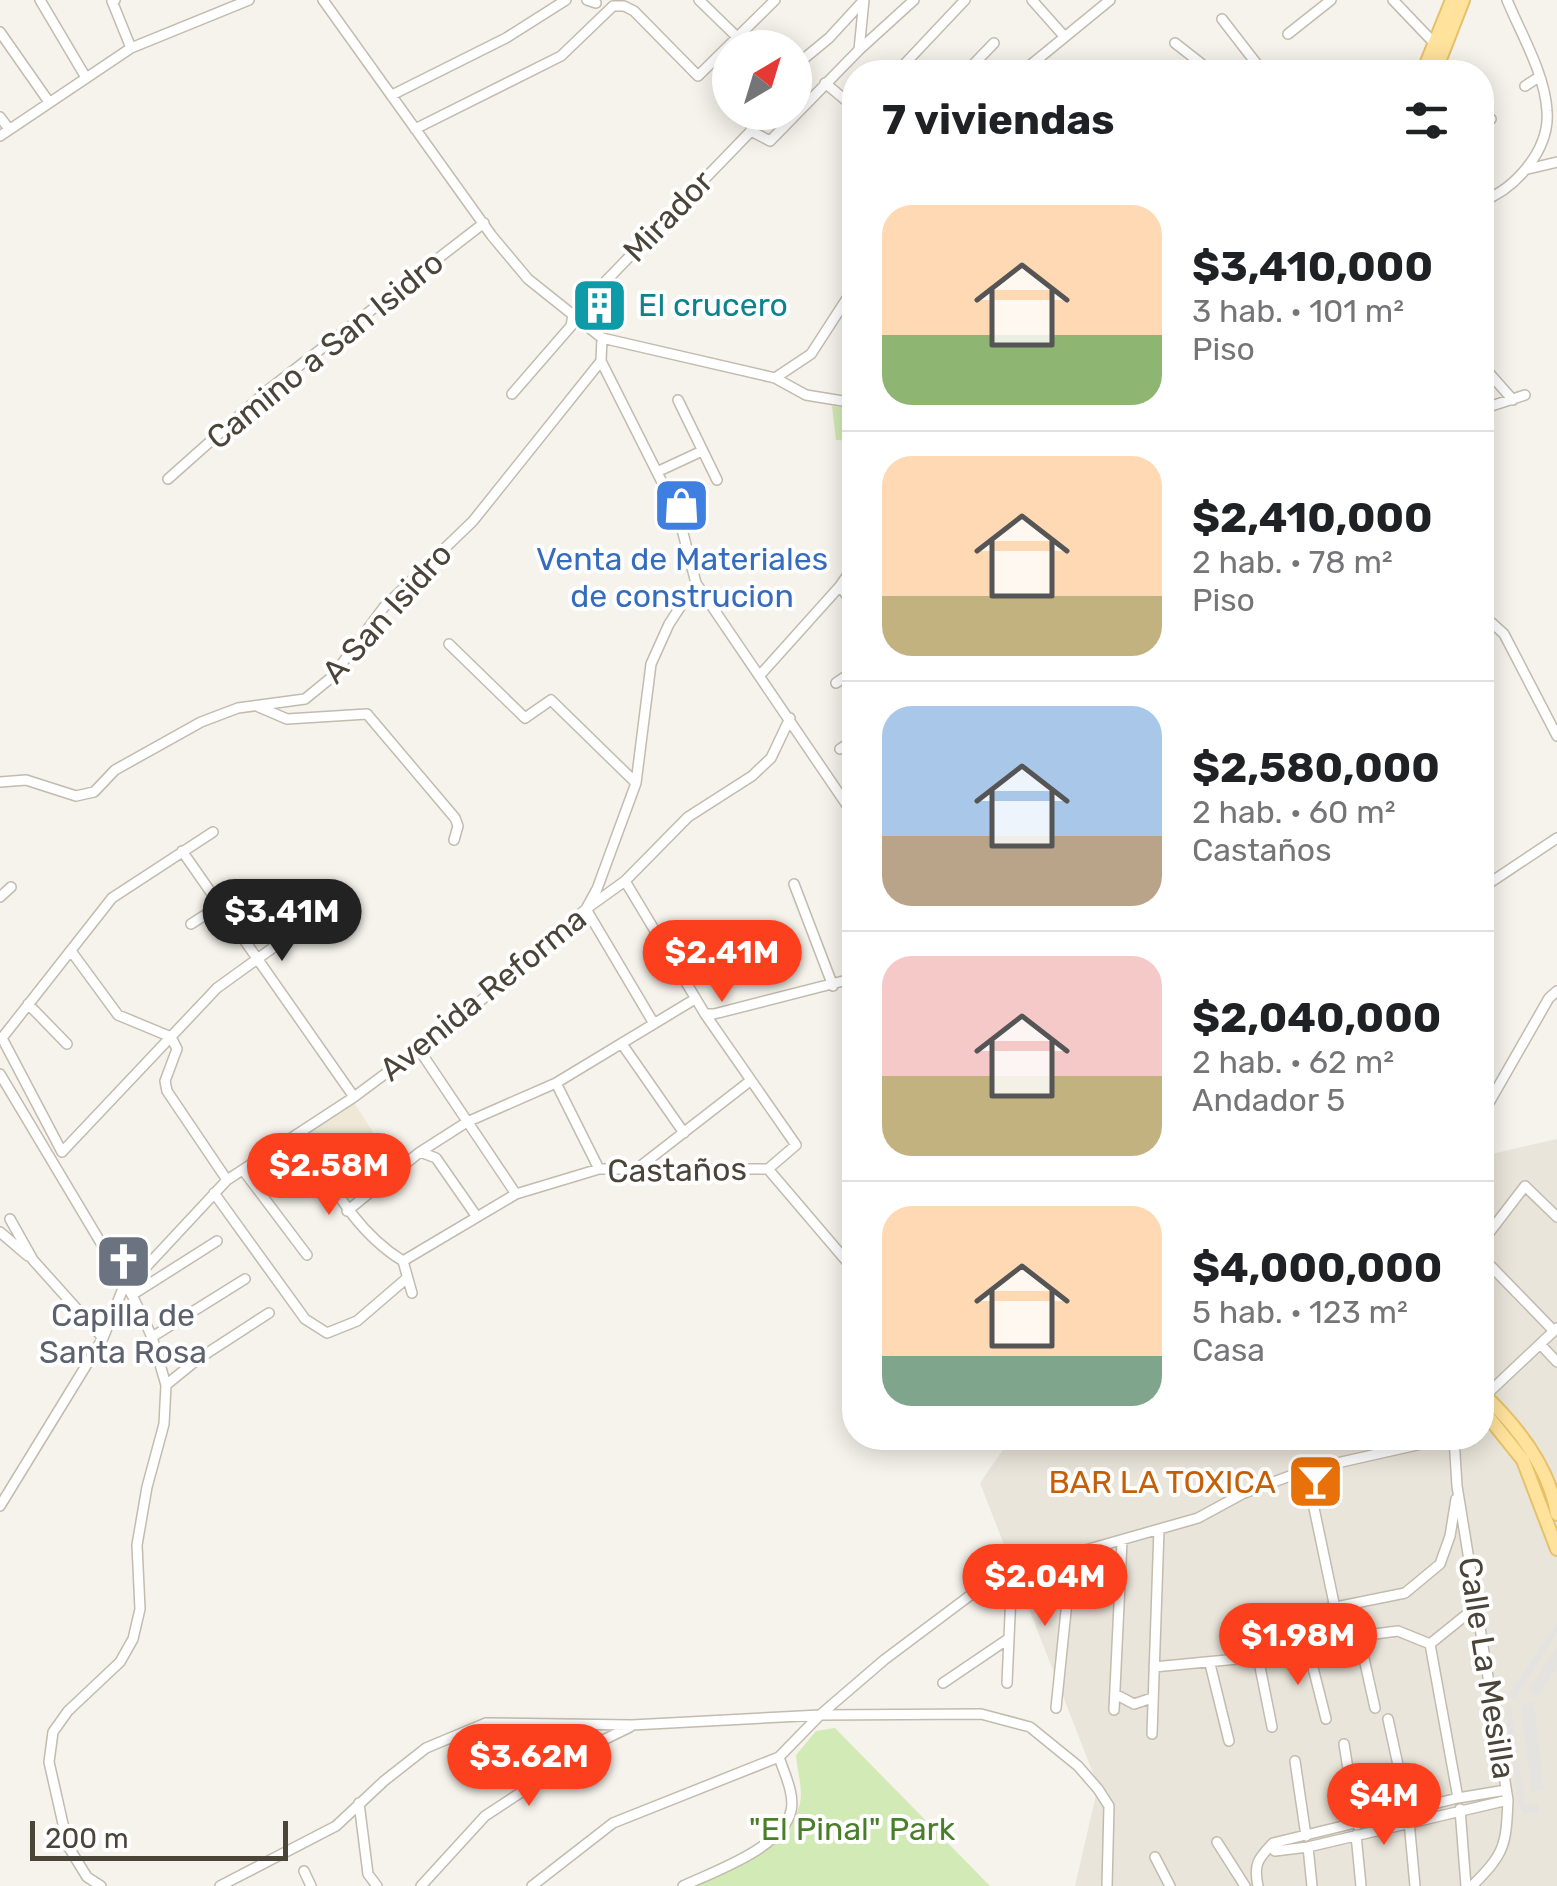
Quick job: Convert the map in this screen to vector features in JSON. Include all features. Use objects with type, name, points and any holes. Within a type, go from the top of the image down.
[{"type":"main road","points":[[1437,60],[1452,0]]},
{"type":"main road","points":[[1430,60],[1463,0]]},
{"type":"main road","points":[[1494,1412],[1531,1451],[1557,1514]]},
{"type":"main road","points":[[1494,1414],[1527,1456],[1544,1490],[1557,1539]]},
{"type":"main road","points":[[1494,1416],[1523,1460],[1557,1549]]},
{"type":"street","points":[[40,0],[85,76]]},
{"type":"street","points":[[115,0],[112,1],[131,48]]},
{"type":"street","points":[[0,116],[4,132],[131,48],[249,0]]},
{"type":"street","points":[[323,0],[528,279],[573,316],[602,338],[775,378],[806,396],[842,401]]},
{"type":"street","points":[[392,95],[506,38],[566,0]]},
{"type":"street","points":[[700,0],[729,30]]},
{"type":"street","points":[[745,30],[775,0]]},
{"type":"street","points":[[858,50],[864,0]]},
{"type":"street","points":[[812,50],[864,0]]},
{"type":"street","points":[[849,60],[914,0]]},
{"type":"street","points":[[908,60],[964,0]]},
{"type":"street","points":[[1032,0],[1064,36]]},
{"type":"street","points":[[1036,60],[1110,0]]},
{"type":"street","points":[[1288,34],[1330,0]]},
{"type":"street","points":[[1394,0],[1439,46]]},
{"type":"street","points":[[1507,0],[1539,77],[1548,112],[1540,144],[1528,169]]},
{"type":"street","points":[[415,129],[561,56],[614,6],[634,11],[698,76],[712,62]]},
{"type":"street","points":[[1222,19],[1254,60]]},
{"type":"street","points":[[0,32],[48,102]]},
{"type":"street","points":[[978,60],[994,43]]},
{"type":"street","points":[[1175,43],[1197,60]]},
{"type":"street","points":[[751,131],[770,141],[842,67]]},
{"type":"street","points":[[1525,86],[1539,77]]},
{"type":"street","points":[[826,84],[842,97]]},
{"type":"street","name":"Mirador","points":[[512,394],[571,326],[573,316],[751,131]]},
{"type":"street","points":[[1494,193],[1528,169],[1557,162]]},
{"type":"street","name":"Camino a San Isidro","points":[[168,479],[268,390],[484,223]]},
{"type":"street","points":[[775,378],[811,354],[842,306]]},
{"type":"street","points":[[602,338],[601,362],[678,514],[696,583],[842,797]]},
{"type":"street","name":"A San Isidro","points":[[0,782],[26,780],[76,796],[94,792],[115,770],[201,722],[238,708],[305,699],[332,678],[384,607],[473,521],[601,362]]},
{"type":"street","points":[[1494,379],[1513,400]]},
{"type":"street","points":[[1494,406],[1525,394]]},
{"type":"street","points":[[678,400],[717,480]]},
{"type":"street","points":[[659,472],[702,451]]},
{"type":"street","points":[[653,1022],[586,909],[636,784],[651,664],[669,624],[696,583]]},
{"type":"street","points":[[761,674],[842,583]]},
{"type":"street","points":[[1494,628],[1504,634],[1557,736]]},
{"type":"street","points":[[449,644],[525,718],[551,700],[636,784]]},
{"type":"street","points":[[836,683],[842,679]]},
{"type":"street","points":[[256,706],[287,719],[367,714],[455,818],[458,826],[454,840]]},
{"type":"street","name":"Avenida Reforma","points":[[0,1506],[103,1338],[124,1286],[227,1180],[354,1098],[478,1004],[586,909],[625,881],[688,817],[752,776],[772,758],[790,718]]},
{"type":"street","points":[[213,832],[112,898],[2,1038],[62,1152],[217,988],[292,934]]},
{"type":"street","points":[[1494,880],[1557,838]]},
{"type":"street","points":[[182,851],[354,1098]]},
{"type":"street","points":[[625,881],[695,999],[796,1145],[768,1169]]},
{"type":"street","points":[[794,884],[833,986]]},
{"type":"street","points":[[0,898],[11,887]]},
{"type":"street","points":[[191,924],[219,906]]},
{"type":"street","points":[[687,983],[740,938]]},
{"type":"street","points":[[70,951],[118,1016],[171,1037],[177,1049],[165,1081],[167,1091],[227,1180]]},
{"type":"street","points":[[705,1014],[842,983]]},
{"type":"street","points":[[1494,1094],[1557,990]]},
{"type":"street","points":[[348,1211],[420,1152],[467,1122],[556,1083],[695,999]]},
{"type":"street","points":[[28,1004],[67,1044]]},
{"type":"street","points":[[622,1044],[684,1133]]},
{"type":"street","points":[[418,1048],[516,1194]]},
{"type":"street","points":[[0,1074],[132,1295],[152,1337],[166,1384],[164,1424],[146,1487],[138,1544],[140,1609],[133,1639],[120,1662],[68,1711],[53,1732],[49,1762],[68,1846],[87,1876],[100,1886]]},
{"type":"street","points":[[636,1170],[750,1081]]},
{"type":"street","points":[[556,1083],[599,1169]]},
{"type":"street","points":[[19,1108],[34,1100]]},
{"type":"street","points":[[300,1133],[348,1211],[386,1251],[403,1262],[412,1294]]},
{"type":"street","points":[[420,1152],[436,1158],[477,1217]]},
{"type":"street","name":"Castaños","points":[[403,1262],[516,1194],[599,1169],[768,1169],[842,1256]]},
{"type":"street","points":[[243,1170],[307,1255]]},
{"type":"street","points":[[1494,1226],[1525,1186],[1557,1217]]},
{"type":"street","points":[[214,1194],[305,1320],[327,1333],[357,1321],[407,1278]]},
{"type":"street","points":[[10,1219],[33,1260]]},
{"type":"street","points":[[0,1232],[33,1260],[103,1338]]},
{"type":"street","points":[[132,1295],[216,1241]]},
{"type":"street","points":[[165,1247],[178,1265]]},
{"type":"street","points":[[1494,1269],[1556,1329],[1494,1389]]},
{"type":"street","points":[[152,1337],[246,1279]]},
{"type":"street","points":[[166,1384],[269,1313]]},
{"type":"street","points":[[1540,1344],[1557,1362]]},
{"type":"street","points":[[532,1886],[613,1823],[779,1757],[820,1715],[898,1649],[984,1585],[1012,1571],[1198,1518],[1244,1493],[1306,1470],[1397,1450]]},
{"type":"street","name":"Calle La Mesilla","points":[[1453,1450],[1508,1795],[1508,1836],[1499,1856],[1469,1886]]},
{"type":"street","points":[[1306,1470],[1336,1608]]},
{"type":"street","points":[[1236,1627],[1405,1593],[1440,1564],[1450,1536],[1458,1486]]},
{"type":"street","points":[[1152,1734],[1159,1528]]},
{"type":"street","points":[[1114,1710],[1122,1541]]},
{"type":"street","points":[[1056,1708],[1072,1553]]},
{"type":"street","points":[[1007,1683],[1012,1571]]},
{"type":"street","points":[[1430,1644],[1478,1606]]},
{"type":"street","points":[[1154,1667],[1258,1657],[1398,1631],[1430,1644]]},
{"type":"street","points":[[1359,1636],[1375,1708]]},
{"type":"street","points":[[943,1683],[1008,1639]]},
{"type":"street","points":[[1430,1644],[1459,1804],[1469,1886]]},
{"type":"street","points":[[1308,1648],[1326,1719]]},
{"type":"street","points":[[1258,1657],[1272,1726]]},
{"type":"street","points":[[1210,1664],[1229,1741]]},
{"type":"street","points":[[1115,1694],[1134,1704],[1152,1698]]},
{"type":"street","points":[[220,1886],[336,1826],[426,1748],[486,1723],[632,1725],[820,1715],[980,1714],[1030,1727],[1078,1766],[1109,1806],[1107,1886]]},
{"type":"street","points":[[1388,1719],[1409,1816],[1416,1886]]},
{"type":"street","points":[[421,1886],[485,1816],[593,1745],[632,1725]]},
{"type":"street","points":[[1344,1744],[1362,1886]]},
{"type":"street","points":[[684,1886],[753,1853],[785,1824],[792,1809],[791,1793],[779,1757]]},
{"type":"street","points":[[1294,1761],[1312,1886]]},
{"type":"street","points":[[1258,1886],[1254,1870],[1260,1854],[1273,1843],[1307,1841],[1508,1795]]},
{"type":"street","points":[[359,1804],[368,1874],[377,1886]]},
{"type":"street","points":[[1217,1842],[1245,1886]]},
{"type":"street","points":[[1155,1857],[1170,1886]]},
{"type":"street","points":[[1240,1874],[1254,1870]]},
{"type":"street","points":[[304,1871],[312,1886]]},
{"type":"shaded area","points":[[351,1098],[395,1166],[349,1200],[304,1131]]},
{"type":"shaded area","points":[[1557,1139],[1557,1886],[1075,1886],[1098,1786],[980,1483],[1003,1450],[1494,1450],[1494,1153]]},
{"type":"shaded area","points":[[1557,1624],[1557,1633],[1515,1699],[1508,1694]]},
{"type":"shaded area","points":[[1557,1647],[1557,1668],[1538,1696],[1528,1691]]},
{"type":"shaded area","points":[[1534,1701],[1544,1790],[1531,1792],[1521,1704]]},
{"type":"shaded area","points":[[1511,1706],[1525,1805],[1538,1804],[1539,1812],[1525,1814],[1518,1803],[1505,1708]]},
{"type":"green space","points":[[832,406],[842,407],[842,440],[836,440]]},
{"type":"green space","name":"\"El Pinal\" Park","points":[[835,1728],[990,1886],[693,1886],[756,1853],[785,1830],[800,1803],[796,1755],[816,1731]]},
{"type":"place","name":"El crucero","points":[[599,305]]},
{"type":"place","name":"Venta de Materiales de construcion","points":[[682,505]]},
{"type":"place","name":"Capilla de Santa Rosa","points":[[123,1261]]},
{"type":"place","name":"BAR LA TOXICA","points":[[1315,1482]]}]
